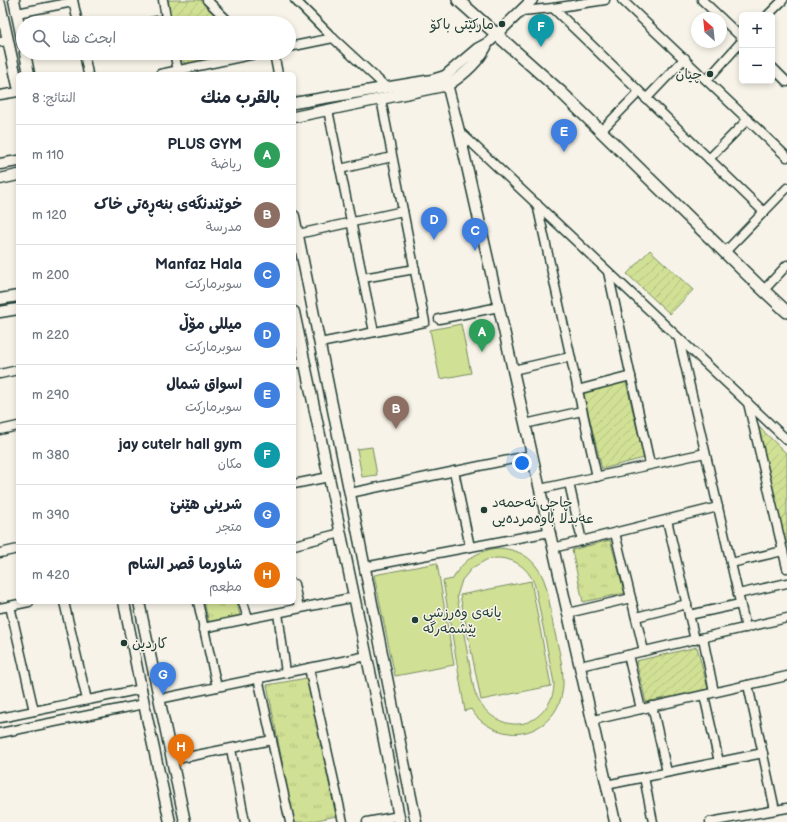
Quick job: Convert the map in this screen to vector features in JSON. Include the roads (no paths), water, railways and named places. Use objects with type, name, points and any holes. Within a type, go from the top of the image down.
[{"type":"main road","points":[[458,0],[561,92],[787,312]]},
{"type":"street","points":[[14,0],[18,16]]},
{"type":"street","points":[[163,0],[166,16]]},
{"type":"street","points":[[207,0],[223,16]]},
{"type":"street","points":[[295,0],[333,38],[386,87]]},
{"type":"street","points":[[296,117],[381,99],[447,80],[477,50],[497,35],[532,0]]},
{"type":"street","points":[[522,11],[605,0]]},
{"type":"street","points":[[622,0],[685,58],[787,157]]},
{"type":"street","points":[[702,0],[715,12]]},
{"type":"street","points":[[771,12],[785,0]]},
{"type":"street","points":[[17,13],[73,1],[76,16]]},
{"type":"street","points":[[0,4],[4,42],[16,80]]},
{"type":"street","points":[[552,8],[764,212]]},
{"type":"street","points":[[727,24],[739,37]]},
{"type":"street","points":[[296,46],[333,38]]},
{"type":"street","points":[[707,80],[739,43]]},
{"type":"street","points":[[646,99],[685,58]]},
{"type":"street","points":[[26,60],[29,72]]},
{"type":"street","points":[[85,60],[88,72]]},
{"type":"street","points":[[176,60],[178,70]]},
{"type":"street","points":[[169,72],[178,70],[198,70],[235,60]]},
{"type":"street","points":[[275,60],[278,72]]},
{"type":"street","points":[[775,71],[787,82]]},
{"type":"street","points":[[296,103],[432,80],[447,80]]},
{"type":"street","points":[[447,80],[615,822]]},
{"type":"street","points":[[0,95],[16,92]]},
{"type":"street","points":[[601,131],[639,92]]},
{"type":"street","points":[[320,343],[426,322],[381,99]]},
{"type":"street","points":[[328,110],[374,332]]},
{"type":"street","points":[[709,159],[748,119]]},
{"type":"street","points":[[459,132],[787,440]]},
{"type":"street","points":[[340,170],[392,157]]},
{"type":"street","points":[[0,164],[16,161]]},
{"type":"street","points":[[0,179],[16,175]]},
{"type":"street","points":[[725,252],[787,188]]},
{"type":"street","points":[[537,204],[597,476]]},
{"type":"street","points":[[298,234],[403,211]]},
{"type":"street","points":[[296,225],[416,822]]},
{"type":"street","points":[[764,290],[787,265]]},
{"type":"street","points":[[363,278],[415,269]]},
{"type":"street","points":[[608,272],[650,464]]},
{"type":"street","points":[[0,300],[16,296]]},
{"type":"street","points":[[439,319],[499,307]]},
{"type":"street","points":[[0,312],[16,309]]},
{"type":"street","points":[[296,332],[299,363],[326,458],[399,819],[367,822]]},
{"type":"street","points":[[679,339],[746,628]]},
{"type":"street","points":[[513,370],[570,357]]},
{"type":"street","points":[[0,374],[16,370]]},
{"type":"street","points":[[577,390],[631,376]]},
{"type":"street","points":[[748,403],[786,563]]},
{"type":"street","points":[[525,424],[582,411]]},
{"type":"street","points":[[0,430],[16,426]]},
{"type":"street","points":[[540,489],[705,453]]},
{"type":"street","points":[[326,458],[342,454]]},
{"type":"street","points":[[350,493],[532,455]]},
{"type":"street","points":[[454,471],[470,547]]},
{"type":"street","points":[[296,484],[329,477]]},
{"type":"street","points":[[570,483],[582,541]]},
{"type":"street","points":[[553,548],[718,507]]},
{"type":"street","points":[[667,520],[689,615],[699,639],[714,692]]},
{"type":"street","points":[[364,567],[550,532]]},
{"type":"street","points":[[296,544],[341,533]]},
{"type":"street","points":[[615,533],[644,651]]},
{"type":"street","points":[[0,553],[16,549]]},
{"type":"street","points":[[731,563],[783,551]]},
{"type":"street","points":[[738,594],[787,583]]},
{"type":"street","points":[[296,594],[299,608]]},
{"type":"street","points":[[203,628],[355,597]]},
{"type":"street","points":[[568,613],[631,598]]},
{"type":"street","points":[[0,608],[20,604]]},
{"type":"street","points":[[64,604],[87,700]]},
{"type":"street","points":[[124,604],[144,704],[170,822]]},
{"type":"street","points":[[139,604],[185,822]]},
{"type":"street","points":[[198,604],[217,687]]},
{"type":"street","points":[[244,604],[248,619]]},
{"type":"street","points":[[636,617],[687,604]]},
{"type":"street","points":[[689,615],[740,604]]},
{"type":"street","points":[[10,606],[34,711]]},
{"type":"street","points":[[278,613],[286,673]]},
{"type":"street","points":[[580,666],[787,618]]},
{"type":"street","points":[[628,655],[641,709]]},
{"type":"street","points":[[159,699],[367,656]]},
{"type":"street","points":[[309,668],[343,822]]},
{"type":"street","points":[[593,720],[787,676]]},
{"type":"street","points":[[258,678],[290,822]]},
{"type":"street","points":[[748,685],[775,810]]},
{"type":"street","points":[[0,718],[142,689]]},
{"type":"street","points":[[704,695],[719,762]]},
{"type":"street","points":[[376,700],[390,697]]},
{"type":"street","points":[[0,733],[144,704]]},
{"type":"street","points":[[652,706],[667,772]]},
{"type":"street","points":[[172,760],[272,740]]},
{"type":"street","points":[[231,749],[245,822]]},
{"type":"street","points":[[606,784],[763,753]]},
{"type":"street","points":[[644,777],[653,822]]},
{"type":"street","points":[[710,822],[787,808]]},
{"type":"place","name":"مارکێتی باکۆ","points":[[502,24]]},
{"type":"place","name":"jay cutelr hall gym","points":[[541,47]]},
{"type":"place","name":"چيان","points":[[710,74]]},
{"type":"place","name":"اسواق شمال","points":[[564,152]]},
{"type":"place","name":"میللی مۆڵ","points":[[434,240]]},
{"type":"place","name":"Manfaz Hala","points":[[475,251]]},
{"type":"place","name":"PLUS GYM","points":[[482,352]]},
{"type":"place","name":"خوێندنگەی بنەڕەتی خاک","points":[[396,429]]},
{"type":"place","name":"حاجی ئەحمەد عەبدڵا باوەمردەیی","points":[[484,510]]},
{"type":"place","name":"یانەی وەرزشی پێشمەرگە","points":[[415,620]]},
{"type":"place","name":"كاردين","points":[[124,643]]},
{"type":"place","name":"شرینی هێنێ","points":[[163,695]]},
{"type":"place","name":"شاورما قصر الشام","points":[[181,767]]}]
